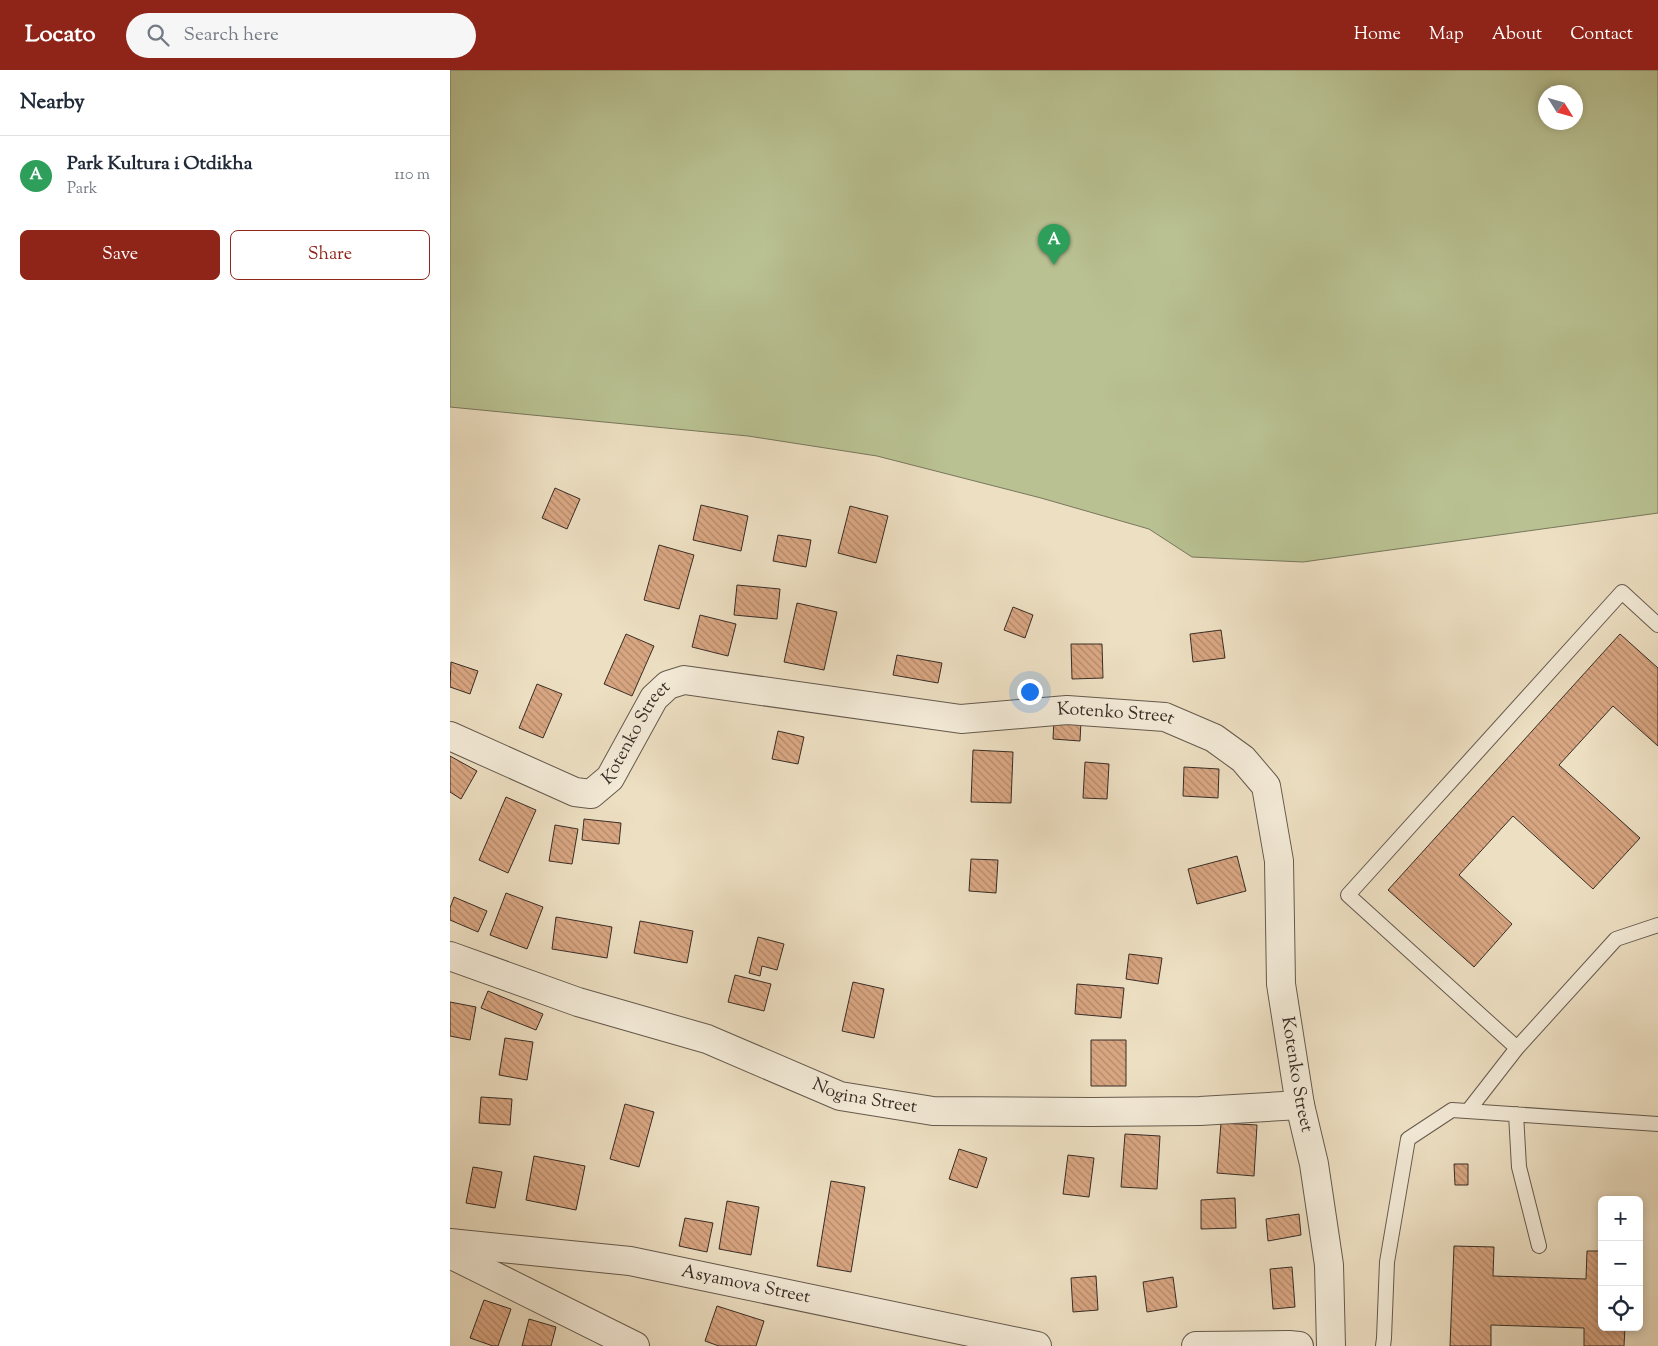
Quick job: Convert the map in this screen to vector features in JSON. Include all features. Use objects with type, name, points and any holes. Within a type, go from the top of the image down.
[{"type":"street","name":"Kotenko Street","points":[[450,736],[575,792],[592,794],[610,778],[654,698],[668,685],[684,680],[961,719],[1067,710],[1165,717],[1214,738],[1243,759],[1266,786],[1279,861],[1281,984],[1300,1105],[1314,1164],[1329,1264],[1331,1346]]},
{"type":"street","name":"Nogina Street","points":[[450,956],[578,1002],[707,1039],[840,1096],[933,1111],[1200,1111],[1300,1105]]},
{"type":"street","name":"Asyamova Street","points":[[450,1243],[630,1260],[1037,1346]]},
{"type":"street","points":[[450,1254],[635,1346]]},
{"type":"street","points":[[1196,1346],[1289,1344],[1299,1346]]},
{"type":"lane","points":[[1517,1048],[1348,895],[1622,592],[1658,625]]},
{"type":"lane","points":[[1468,1111],[1517,1048],[1616,940],[1658,925]]},
{"type":"lane","points":[[1382,1346],[1384,1338],[1387,1262],[1408,1139],[1452,1110],[1658,1124]]},
{"type":"lane","points":[[1516,1114],[1519,1167],[1539,1246]]},
{"type":"green space","points":[[450,70],[1658,70],[1658,513],[1303,562],[1192,557],[1149,529],[1041,498],[877,456],[748,436],[450,407]]},
{"type":"building","points":[[555,488],[580,499],[567,529],[542,518]]},
{"type":"building","points":[[701,505],[748,516],[741,551],[693,540]]},
{"type":"building","points":[[850,506],[888,516],[876,563],[838,553]]},
{"type":"building","points":[[778,535],[811,540],[806,567],[773,561]]},
{"type":"building","points":[[659,545],[694,555],[679,609],[644,600]]},
{"type":"building","points":[[737,585],[780,589],[777,619],[734,615]]},
{"type":"building","points":[[797,603],[837,612],[824,670],[784,662]]},
{"type":"building","points":[[1013,607],[1033,615],[1025,638],[1004,630]]},
{"type":"building","points":[[700,615],[736,624],[728,656],[692,647]]},
{"type":"building","points":[[1221,630],[1225,658],[1193,662],[1190,634]]},
{"type":"building","points":[[626,634],[654,646],[632,696],[604,684]]},
{"type":"building","points":[[1620,634],[1658,668],[1658,746],[1613,706],[1559,765],[1640,838],[1593,889],[1513,816],[1459,875],[1512,924],[1474,967],[1388,890]]},
{"type":"building","points":[[1071,644],[1102,644],[1103,678],[1072,679]]},
{"type":"building","points":[[897,655],[942,663],[938,683],[893,675]]},
{"type":"building","points":[[451,662],[478,671],[470,694],[450,687]]},
{"type":"building","points":[[537,684],[562,694],[543,738],[519,728]]},
{"type":"building","points":[[1054,720],[1081,721],[1080,741],[1053,739]]},
{"type":"building","points":[[778,731],[804,737],[798,764],[772,759]]},
{"type":"building","points":[[973,750],[1013,752],[1011,803],[971,802]]},
{"type":"building","points":[[450,756],[477,771],[461,799],[450,792]]},
{"type":"building","points":[[1085,762],[1109,764],[1107,799],[1083,798]]},
{"type":"building","points":[[1184,767],[1219,769],[1218,798],[1183,796]]},
{"type":"building","points":[[506,797],[536,810],[508,873],[479,860]]},
{"type":"building","points":[[584,819],[621,823],[619,844],[582,840]]},
{"type":"building","points":[[555,825],[578,829],[572,864],[549,861]]},
{"type":"building","points":[[1237,856],[1246,891],[1197,904],[1188,869]]},
{"type":"building","points":[[971,859],[998,860],[996,893],[969,891]]},
{"type":"building","points":[[506,893],[543,907],[527,949],[490,935]]},
{"type":"building","points":[[454,897],[487,911],[478,932],[450,920],[450,908]]},
{"type":"building","points":[[556,917],[612,927],[607,958],[552,949]]},
{"type":"building","points":[[640,921],[693,931],[687,963],[634,953]]},
{"type":"building","points":[[758,937],[784,944],[777,970],[762,966],[760,976],[749,973]]},
{"type":"building","points":[[1129,954],[1162,958],[1158,984],[1126,979]]},
{"type":"building","points":[[735,975],[771,984],[764,1011],[728,1002]]},
{"type":"building","points":[[853,982],[884,989],[874,1038],[842,1031]]},
{"type":"building","points":[[1077,984],[1124,988],[1121,1018],[1075,1014]]},
{"type":"building","points":[[488,991],[543,1014],[536,1030],[481,1008]]},
{"type":"building","points":[[450,1002],[476,1007],[470,1040],[450,1036]]},
{"type":"building","points":[[505,1038],[533,1042],[527,1080],[499,1075]]},
{"type":"building","points":[[1091,1040],[1126,1040],[1126,1086],[1091,1086]]},
{"type":"building","points":[[481,1097],[512,1099],[510,1125],[479,1123]]},
{"type":"building","points":[[625,1104],[654,1112],[639,1167],[610,1159]]},
{"type":"building","points":[[1221,1123],[1257,1125],[1254,1176],[1217,1173]]},
{"type":"building","points":[[1125,1134],[1160,1136],[1157,1189],[1121,1187]]},
{"type":"building","points":[[959,1149],[987,1158],[977,1188],[949,1179]]},
{"type":"building","points":[[1068,1155],[1094,1158],[1089,1197],[1063,1194]]},
{"type":"building","points":[[534,1156],[585,1166],[576,1210],[526,1200]]},
{"type":"building","points":[[1454,1164],[1468,1164],[1468,1185],[1455,1185]]},
{"type":"building","points":[[473,1167],[502,1172],[495,1208],[466,1203]]},
{"type":"building","points":[[831,1181],[865,1187],[851,1272],[817,1266]]},
{"type":"building","points":[[1235,1198],[1236,1228],[1201,1229],[1201,1200]]},
{"type":"building","points":[[727,1201],[759,1207],[751,1255],[719,1249]]},
{"type":"building","points":[[1299,1214],[1301,1235],[1268,1241],[1266,1219]]},
{"type":"building","points":[[685,1218],[713,1223],[707,1252],[679,1246]]},
{"type":"building","points":[[1454,1246],[1494,1247],[1493,1276],[1586,1279],[1587,1251],[1598,1251],[1598,1331],[1625,1331],[1624,1346],[1584,1346],[1584,1328],[1491,1325],[1491,1346],[1450,1346]]},
{"type":"building","points":[[1292,1267],[1295,1307],[1273,1309],[1270,1269]]},
{"type":"building","points":[[1096,1276],[1098,1310],[1073,1312],[1071,1278]]},
{"type":"building","points":[[1173,1277],[1177,1307],[1147,1312],[1143,1282]]},
{"type":"building","points":[[484,1300],[511,1309],[498,1346],[470,1338]]},
{"type":"building","points":[[717,1306],[764,1321],[756,1346],[719,1346],[705,1341]]},
{"type":"building","points":[[529,1319],[556,1327],[551,1346],[522,1346]]},
{"type":"place","name":"Park Kultura i Otdikha","points":[[1054,265]]}]
